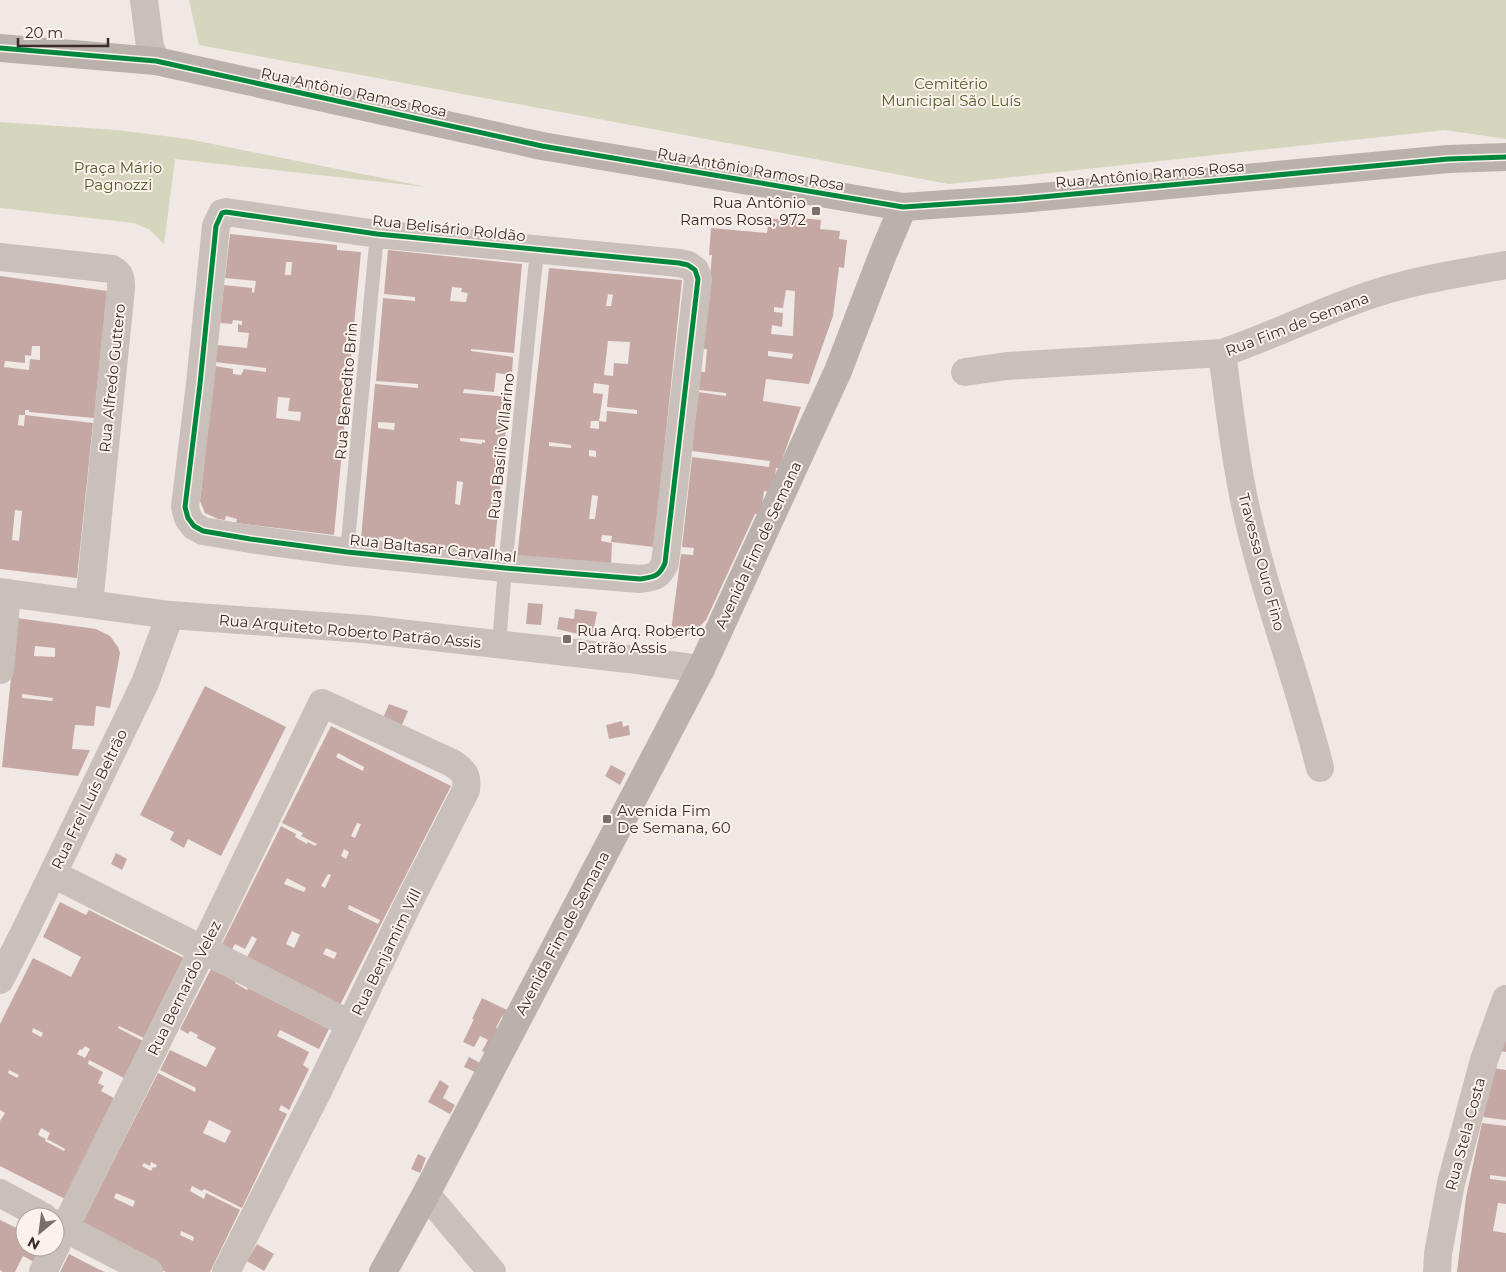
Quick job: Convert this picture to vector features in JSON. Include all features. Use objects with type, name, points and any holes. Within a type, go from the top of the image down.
[{"type":"main road","name":"Rua Antônio Ramos Rosa","points":[[0,48],[156,61],[542,146],[903,207],[1030,198],[1448,159],[1506,157]]},
{"type":"main road","name":"Avenida Fim de Semana","points":[[384,1272],[701,669],[838,371],[903,207]]},
{"type":"street","points":[[144,0],[150,47],[156,61]]},
{"type":"street","name":"Rua Belisário Roldão","points":[[203,531],[194,526],[188,518],[185,507],[216,226],[222,213],[231,212],[377,234],[679,263],[688,265],[696,270],[698,279],[670,524],[665,563],[661,573]]},
{"type":"street","name":"Rua Alfredo Guttero","points":[[0,257],[112,269],[121,278],[90,604]]},
{"type":"street","name":"Rua Fim de Semana","points":[[965,372],[1007,366],[1222,353],[1251,343],[1354,300],[1420,280],[1506,265]]},
{"type":"street","name":"Travessa Ouro Fino","points":[[1222,353],[1245,504],[1263,574],[1307,714],[1320,768]]},
{"type":"street","name":"Rua Baltasar Carvalhal","points":[[203,531],[347,552],[505,568],[640,579],[661,573]]},
{"type":"street","points":[[0,670],[4,592]]},
{"type":"street","name":"Rua Arquiteto Roberto Patrão Assis","points":[[4,592],[170,615],[364,629],[701,669]]},
{"type":"street","name":"Rua Frei Luís Beltrão","points":[[0,980],[145,683],[170,615]]},
{"type":"street","name":"Rua Bernardo Velez","points":[[64,1207],[203,949],[322,703]]},
{"type":"street","name":"Rua Benjamim Vill","points":[[226,1272],[466,790],[467,780],[462,770],[322,703]]},
{"type":"street","points":[[53,874],[350,1024]]},
{"type":"street","name":"Rua Stela Costa","points":[[1437,1272],[1438,1254],[1451,1183],[1495,1061],[1506,999]]},
{"type":"street","points":[[0,1193],[26,1207]]},
{"type":"street","points":[[426,1194],[492,1272]]},
{"type":"street","points":[[65,1228],[149,1272]]},
{"type":"street","name":"Rua Bernardo Velez","points":[[43,1272],[47,1257]]},
{"type":"lane","name":"Rua Benedito Brin","points":[[347,552],[377,234]]},
{"type":"lane","name":"Rua Basilio Villarino","points":[[499,645],[537,250]]},
{"type":"green space","name":"Cemitério Municipal São Luís","points":[[189,0],[1506,0],[1506,139],[1445,130],[949,184],[199,45]]},
{"type":"green space","name":"Praça Mário Pagnozzi","points":[[0,122],[117,130],[188,139],[427,187],[175,159],[164,244],[150,230],[134,223],[0,208]]},
{"type":"building","points":[[769,218],[802,222],[802,218],[821,220],[820,229],[840,231],[839,239],[847,240],[844,268],[839,267],[833,316],[809,384],[766,379],[763,401],[801,407],[779,468],[776,468],[773,492],[764,491],[761,514],[755,514],[706,620],[694,632],[670,639],[681,554],[693,555],[694,548],[682,547],[692,457],[769,467],[770,461],[692,451],[698,392],[726,396],[726,393],[699,390],[700,372],[705,372],[707,349],[703,349],[712,255],[709,255],[711,228],[767,233]],"holes":[[[786,290],[795,291],[793,336],[771,334],[772,325],[782,327],[783,313],[774,312],[774,307],[783,308]],[[768,351],[793,354],[792,359],[768,356]]]},
{"type":"building","points":[[230,234],[337,245],[337,250],[361,252],[334,535],[236,523],[237,519],[226,516],[225,520],[218,519],[205,513],[200,501],[215,366],[233,369],[233,374],[241,375],[244,369],[266,372],[266,368],[215,362],[217,345],[247,348],[249,333],[238,332],[238,324],[242,325],[242,321],[233,320],[232,324],[220,323],[224,285],[252,288],[254,293],[256,281],[225,278]],"holes":[[[286,262],[292,262],[291,275],[285,275]],[[278,397],[290,398],[288,411],[301,412],[300,421],[276,418]]]},
{"type":"building","points":[[388,250],[522,264],[514,353],[471,349],[471,351],[513,357],[512,375],[496,373],[494,392],[464,389],[463,393],[509,397],[494,554],[406,544],[407,540],[379,537],[379,541],[361,539],[375,384],[418,388],[418,384],[376,381],[383,298],[415,301],[415,297],[384,294]],"holes":[[[452,287],[462,288],[461,292],[468,293],[466,302],[450,301]],[[378,422],[395,423],[394,430],[378,428]],[[460,438],[485,440],[485,443],[460,441]],[[457,481],[463,482],[460,505],[455,504]]]},
{"type":"building","points":[[549,268],[682,280],[654,547],[611,542],[612,536],[602,535],[601,541],[612,543],[611,566],[517,558]],"holes":[[[608,294],[613,295],[611,306],[606,306]],[[608,341],[630,342],[628,364],[614,363],[613,376],[604,375]],[[594,383],[609,385],[607,407],[637,410],[637,414],[607,411],[606,422],[599,421],[603,394],[593,393]],[[591,421],[599,421],[599,429],[590,428]],[[549,442],[571,445],[571,448],[549,446]],[[589,450],[596,451],[596,457],[589,456]],[[592,495],[598,496],[595,519],[589,519]]]},
{"type":"building","points":[[0,276],[107,291],[94,418],[29,412],[29,410],[25,410],[25,415],[93,423],[77,578],[0,569]],"holes":[[[32,346],[40,346],[40,360],[30,359],[29,370],[4,367],[5,361],[25,363],[25,355],[31,356]],[[19,415],[25,415],[24,426],[18,425]],[[15,510],[22,511],[19,541],[12,540]]]},
{"type":"building","points":[[528,603],[543,604],[541,625],[526,624]]},
{"type":"building","points":[[575,609],[597,612],[593,634],[583,633],[582,635],[557,629],[559,617],[574,619]]},
{"type":"building","points":[[17,618],[96,629],[110,636],[120,653],[110,708],[96,706],[94,726],[75,725],[72,749],[90,750],[78,776],[2,767]],"holes":[[[35,646],[55,648],[55,657],[34,656]],[[22,694],[53,698],[52,701],[22,698]]]},
{"type":"building","points":[[205,686],[286,727],[221,856],[188,839],[184,848],[170,840],[174,832],[140,815]]},
{"type":"building","points":[[389,704],[408,711],[402,725],[383,718]]},
{"type":"building","points":[[622,721],[623,727],[629,725],[630,735],[609,739],[606,725]]},
{"type":"building","points":[[331,726],[451,786],[340,1005],[246,959],[257,939],[252,936],[245,949],[235,944],[231,951],[221,946],[281,826],[296,834],[295,837],[307,844],[308,842],[315,846],[317,844],[301,836],[303,833],[282,823]],"holes":[[[338,753],[364,767],[363,771],[336,757]],[[357,823],[361,824],[355,838],[351,836]],[[344,849],[349,852],[346,859],[341,856]],[[328,874],[331,875],[325,888],[321,886]],[[287,878],[306,888],[304,892],[284,884]],[[349,905],[380,920],[378,924],[348,909]],[[292,931],[300,935],[294,948],[286,944]],[[326,948],[337,953],[334,959],[323,954]]]},
{"type":"building","points":[[611,765],[626,773],[620,785],[605,776]]},
{"type":"building","points":[[116,853],[127,859],[122,870],[111,864]]},
{"type":"building","points":[[60,902],[86,915],[89,910],[184,958],[144,1038],[119,1026],[118,1028],[143,1041],[124,1078],[89,1060],[88,1064],[103,1072],[98,1083],[104,1086],[101,1091],[114,1098],[65,1199],[0,1166],[0,1121],[5,1113],[0,1110],[0,1024],[33,958],[71,977],[81,957],[43,937]],"holes":[[[33,1028],[43,1033],[41,1037],[32,1032]],[[85,1046],[90,1049],[85,1058],[77,1054],[80,1049],[82,1050]],[[9,1070],[19,1075],[17,1078],[8,1073]],[[41,1128],[50,1133],[47,1139],[65,1149],[64,1151],[38,1135]]]},
{"type":"building","points":[[211,969],[236,981],[235,983],[247,990],[248,988],[329,1029],[319,1049],[280,1030],[277,1036],[309,1052],[303,1065],[309,1069],[289,1110],[281,1105],[279,1110],[287,1114],[242,1208],[204,1189],[202,1191],[192,1186],[190,1191],[204,1199],[206,1193],[240,1210],[210,1272],[166,1272],[79,1229],[158,1073],[195,1092],[196,1088],[160,1070],[170,1050],[206,1067],[216,1048],[197,1038],[198,1035],[190,1031],[188,1034],[180,1029]],"holes":[[[209,1120],[231,1131],[225,1143],[203,1133]],[[151,1162],[157,1165],[151,1171],[142,1166],[144,1163],[150,1166]],[[116,1193],[135,1201],[133,1207],[114,1198]],[[181,1231],[194,1237],[193,1241],[180,1235]]]},
{"type":"building","points":[[482,998],[507,1010],[496,1028],[499,1029],[486,1053],[482,1051],[488,1040],[480,1036],[474,1047],[463,1042]]},
{"type":"building","points":[[1506,1032],[1506,1052],[1499,1051]]},
{"type":"building","points":[[469,1057],[480,1063],[475,1072],[464,1067]]},
{"type":"building","points":[[1493,1068],[1506,1070],[1506,1120],[1483,1117]]},
{"type":"building","points":[[440,1080],[449,1086],[443,1098],[455,1105],[450,1114],[428,1102]]},
{"type":"building","points":[[1482,1123],[1506,1126],[1506,1177],[1490,1175],[1490,1179],[1506,1181],[1506,1204],[1498,1203],[1493,1231],[1506,1233],[1506,1272],[1457,1272],[1466,1197]]},
{"type":"building","points":[[418,1154],[426,1158],[420,1173],[411,1169]]},
{"type":"building","points":[[0,1220],[15,1227],[15,1257],[22,1257],[15,1272],[3,1272],[0,1270]]},
{"type":"building","points":[[257,1244],[274,1254],[264,1271],[247,1261]]},
{"type":"building","points":[[69,1254],[98,1269],[105,1272],[60,1272]]},
{"type":"building","points":[[25,1257],[36,1257],[34,1262]]},
{"type":"cycle path","points":[[0,48],[156,61],[542,146],[903,207],[1020,199],[1448,159],[1506,157]]},
{"type":"cycle path","points":[[226,212],[377,234],[679,263],[688,265],[695,270],[698,279],[665,563],[661,571],[652,577],[640,579],[505,568],[347,552],[250,539],[203,531],[194,526],[188,518],[185,507],[216,226],[222,213],[226,212]]},
{"type":"place","name":"Rua Antônio Ramos Rosa, 972","points":[[816,211]]},
{"type":"place","name":"Rua Arq. Roberto Patrão Assis","points":[[567,639]]},
{"type":"place","name":"Avenida Fim De Semana, 60","points":[[607,819]]}]
